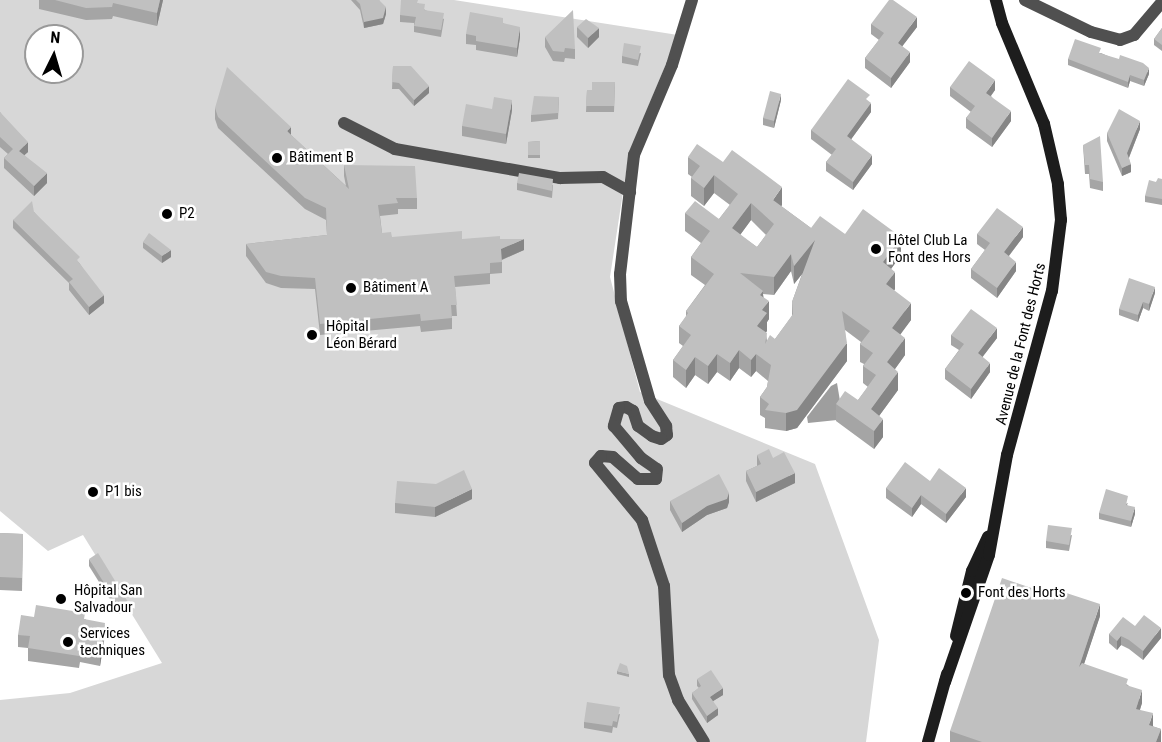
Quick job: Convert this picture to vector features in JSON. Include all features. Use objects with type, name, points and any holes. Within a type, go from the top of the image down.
[{"type":"main road","name":"Avenue de la Font des Horts","points":[[928,742],[972,571],[993,524],[1052,291],[1061,220],[1058,184],[1044,124],[1002,23],[996,0]]},
{"type":"street","points":[[692,0],[672,64],[634,155],[620,274],[621,301],[650,401],[666,426],[667,435],[661,439],[652,436],[638,426],[633,411],[626,406],[619,408],[614,426],[641,458],[657,469],[656,479],[638,479],[613,457],[601,456],[595,463],[642,520],[664,586],[669,675],[678,700],[704,742]]},
{"type":"street","points":[[1025,0],[1091,32],[1120,40],[1134,35],[1162,2]]},
{"type":"street","points":[[344,123],[395,149],[560,178],[603,177],[630,192]]},
{"type":"shaded area","name":"Hôpital Léon Bérard","points":[[0,0],[454,0],[678,35],[629,153],[610,277],[640,392],[815,464],[879,640],[866,742],[0,742],[0,700],[70,693],[162,663],[83,535],[48,551],[0,511]]},
{"type":"shaded area","points":[[837,383],[842,413],[837,420],[808,423],[807,417],[831,386]]},
{"type":"building","points":[[55,0],[160,0],[157,13],[113,3],[112,7],[86,8]]},
{"type":"building","points":[[356,0],[379,0],[386,7],[383,18],[364,22],[360,4]]},
{"type":"building","points":[[401,0],[418,0],[417,3],[425,4],[424,10],[444,13],[441,30],[414,26],[416,17],[400,15]]},
{"type":"building","points":[[889,0],[893,0],[917,17],[898,43],[910,52],[891,78],[865,58],[884,33],[871,24]]},
{"type":"building","points":[[573,10],[575,49],[565,48],[564,52],[553,51],[545,37]]},
{"type":"building","points":[[470,12],[503,18],[503,23],[520,27],[517,48],[476,41],[476,36],[466,34]]},
{"type":"building","points":[[586,19],[599,28],[588,38],[577,27]]},
{"type":"building","points":[[1162,28],[1162,45],[1154,39]]},
{"type":"building","points":[[1075,39],[1101,48],[1099,53],[1119,59],[1120,55],[1143,63],[1149,68],[1144,80],[1130,75],[1128,82],[1068,59]]},
{"type":"building","points":[[624,43],[641,46],[638,60],[622,56]]},
{"type":"building","points":[[969,61],[995,80],[986,93],[1011,111],[992,138],[966,118],[975,106],[950,87]]},
{"type":"building","points":[[393,66],[411,66],[429,86],[414,100],[399,83],[392,82]]},
{"type":"building","points":[[227,67],[291,127],[287,131],[349,189],[344,165],[415,166],[417,198],[396,198],[398,203],[378,205],[382,233],[391,232],[392,237],[462,231],[462,239],[500,236],[500,239],[524,239],[501,249],[502,262],[490,263],[490,273],[454,276],[457,305],[451,305],[452,318],[421,321],[420,314],[320,324],[315,278],[281,276],[266,272],[246,244],[327,235],[326,208],[305,198],[218,117],[215,108]]},
{"type":"building","points":[[848,79],[870,95],[866,99],[871,103],[847,136],[872,155],[853,182],[826,162],[836,149],[811,130]]},
{"type":"building","points":[[592,82],[615,82],[614,106],[586,106],[587,90],[592,90]]},
{"type":"building","points":[[770,91],[781,94],[774,121],[763,118]]},
{"type":"building","points":[[534,96],[559,97],[558,113],[531,115]]},
{"type":"building","points":[[494,97],[512,100],[506,134],[462,126],[466,104],[492,109]]},
{"type":"building","points":[[1119,109],[1140,121],[1127,153],[1131,164],[1122,168],[1107,133]]},
{"type":"building","points":[[0,112],[28,142],[19,151],[47,173],[34,186],[4,158],[13,149],[0,137]]},
{"type":"building","points":[[1100,136],[1103,182],[1090,179],[1089,165],[1085,165],[1083,145]]},
{"type":"building","points":[[540,141],[540,155],[528,155],[528,142]]},
{"type":"building","points":[[697,144],[723,162],[732,150],[782,187],[773,200],[811,228],[820,216],[845,234],[863,209],[901,237],[883,262],[895,272],[886,284],[911,303],[892,328],[905,338],[887,362],[898,372],[871,409],[883,419],[874,431],[836,404],[845,391],[858,400],[876,375],[863,366],[873,353],[860,344],[870,331],[842,311],[847,343],[797,410],[786,413],[765,410],[769,404],[760,397],[767,387],[771,365],[756,354],[751,360],[739,350],[730,363],[717,354],[708,366],[695,357],[686,370],[673,360],[691,335],[679,326],[688,313],[686,311],[714,274],[691,257],[710,231],[685,213],[695,201],[719,219],[738,194],[714,175],[704,188],[691,178],[700,166],[688,157]],"holes":[[[751,203],[774,224],[757,247],[732,228]],[[815,240],[792,302],[793,314],[775,339],[770,335],[765,344],[767,333],[757,326],[767,313],[762,310],[769,301],[760,295],[763,291],[740,273],[774,277],[791,254],[794,266]]]},
{"type":"building","points":[[519,173],[553,179],[552,191],[517,183]]},
{"type":"building","points":[[1158,178],[1162,179],[1162,199],[1145,196],[1149,180],[1156,182]]},
{"type":"building","points":[[32,201],[34,212],[80,257],[77,260],[104,295],[89,307],[69,282],[73,279],[13,220]]},
{"type":"building","points":[[997,208],[1023,227],[1004,252],[1016,262],[997,288],[971,269],[990,243],[977,234]]},
{"type":"building","points":[[149,233],[171,250],[162,256],[143,242]]},
{"type":"building","points":[[1129,278],[1155,287],[1149,304],[1143,302],[1138,315],[1119,309]]},
{"type":"building","points":[[971,309],[997,328],[978,353],[990,363],[971,389],[945,369],[964,344],[951,335]]},
{"type":"building","points":[[769,449],[773,458],[784,452],[795,473],[756,492],[746,471],[761,464],[757,455]]},
{"type":"building","points":[[905,462],[930,481],[939,468],[966,488],[946,514],[921,495],[912,508],[886,488]]},
{"type":"building","points":[[464,470],[472,489],[435,507],[395,503],[397,481],[436,484]]},
{"type":"building","points":[[719,474],[729,493],[727,499],[707,506],[682,523],[670,501]]},
{"type":"building","points":[[1106,489],[1128,496],[1126,505],[1135,507],[1131,521],[1099,513]]},
{"type":"building","points":[[1048,525],[1072,528],[1069,545],[1046,541]]},
{"type":"building","points":[[0,533],[23,534],[22,578],[0,577]]},
{"type":"building","points":[[98,553],[128,602],[119,607],[89,559]]},
{"type":"building","points":[[1002,578],[1049,594],[1051,588],[1100,604],[1079,667],[1082,663],[1128,679],[1126,685],[1142,690],[1136,709],[1153,713],[1149,725],[1161,729],[1156,742],[982,742],[950,731]]},
{"type":"building","name":"Services techniques","points":[[36,605],[85,613],[84,619],[105,623],[100,653],[80,650],[79,656],[28,648],[30,636],[18,635],[21,615],[34,617]]},
{"type":"building","points":[[1144,615],[1161,628],[1143,651],[1121,636],[1117,641],[1109,634],[1123,617],[1135,626]]},
{"type":"building","points":[[620,663],[627,666],[629,674],[617,671]]},
{"type":"building","points":[[711,670],[723,688],[710,697],[718,708],[707,716],[692,693],[701,686],[697,679]]},
{"type":"building","points":[[587,702],[620,707],[617,722],[613,721],[612,726],[584,722]]},
{"type":"place","name":"Bâtiment B","points":[[277,158]]},
{"type":"place","name":"P2","points":[[167,214]]},
{"type":"place","name":"Hôtel Club La Font des Hors","points":[[876,249]]},
{"type":"place","name":"Bâtiment A","points":[[351,288]]},
{"type":"place","name":"Hôpital Léon Bérard","points":[[312,335]]},
{"type":"place","name":"P1 bis","points":[[93,492]]},
{"type":"place","name":"Font des Horts","points":[[966,593]]},
{"type":"place","name":"Hôpital San Salvadour","points":[[61,599]]},
{"type":"place","name":"Services techniques","points":[[68,642]]}]
